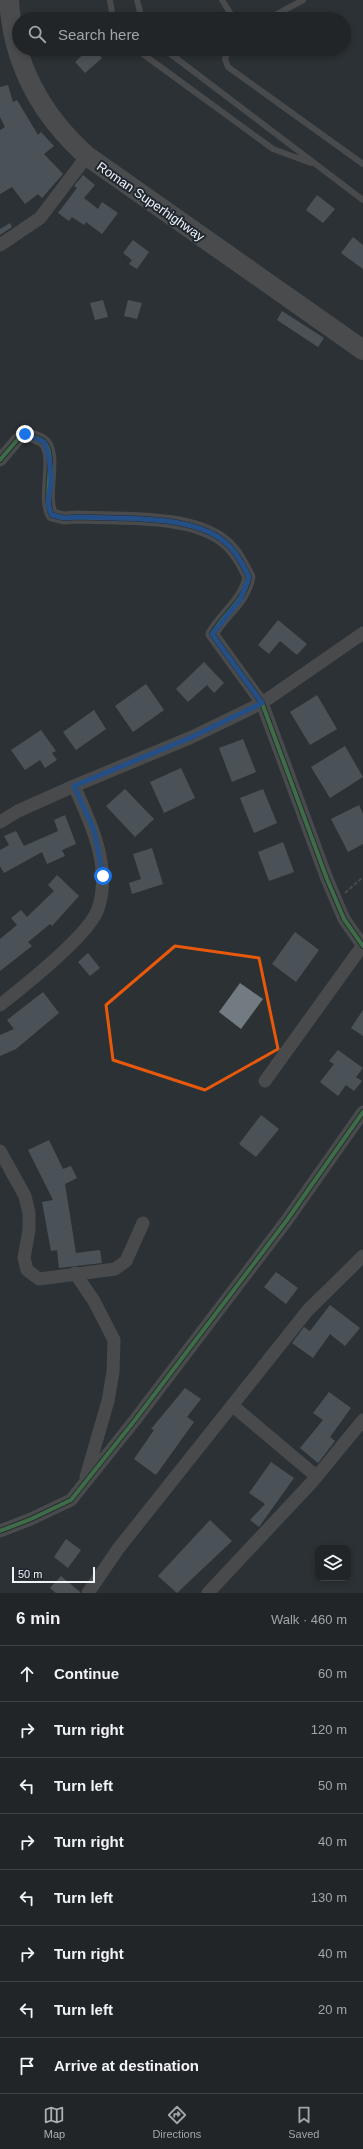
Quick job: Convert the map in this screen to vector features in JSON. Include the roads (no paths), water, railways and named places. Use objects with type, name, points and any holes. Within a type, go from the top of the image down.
[{"type":"main road","name":"Roman Superhighway","points":[[9,0],[12,28]]},
{"type":"main road","name":"Roman Superhighway","points":[[20,56],[26,74],[42,107],[65,137],[87,156],[363,350]]},
{"type":"street","points":[[0,245],[40,218],[87,156]]},
{"type":"street","points":[[0,460],[18,439],[25,434],[44,442],[49,453],[51,483],[47,498],[48,508],[52,515],[64,518],[78,517],[175,522],[202,528],[226,542],[242,564],[249,577],[240,600],[212,634],[262,703],[305,824],[336,900],[344,918],[363,945],[265,1081]]},
{"type":"street","points":[[0,822],[18,811],[192,737],[262,703],[363,633]]},
{"type":"street","points":[[0,1005],[28,983],[81,934],[98,910],[103,876],[94,830],[74,786]]},
{"type":"street","points":[[0,1530],[31,1519],[70,1500],[135,1420],[282,1226],[363,1112]]},
{"type":"street","points":[[0,1151],[25,1196],[29,1213],[30,1230],[24,1258],[27,1270],[39,1279],[74,1273],[115,1269],[126,1261],[143,1223]]},
{"type":"street","points":[[88,1593],[118,1549],[308,1310],[363,1256]]},
{"type":"street","points":[[74,1273],[94,1301],[114,1340],[113,1372],[108,1401],[85,1482]]},
{"type":"street","points":[[233,1406],[316,1476]]},
{"type":"street","points":[[208,1593],[316,1476],[363,1420]]},
{"type":"lane","points":[[110,0],[113,12]]},
{"type":"lane","points":[[137,0],[140,12]]},
{"type":"lane","points":[[222,0],[230,12]]},
{"type":"lane","points":[[281,12],[303,0]]},
{"type":"lane","points":[[146,56],[273,149],[318,166]]},
{"type":"lane","points":[[173,56],[363,200]]},
{"type":"lane","points":[[226,56],[225,59],[228,67],[363,164]]}]
